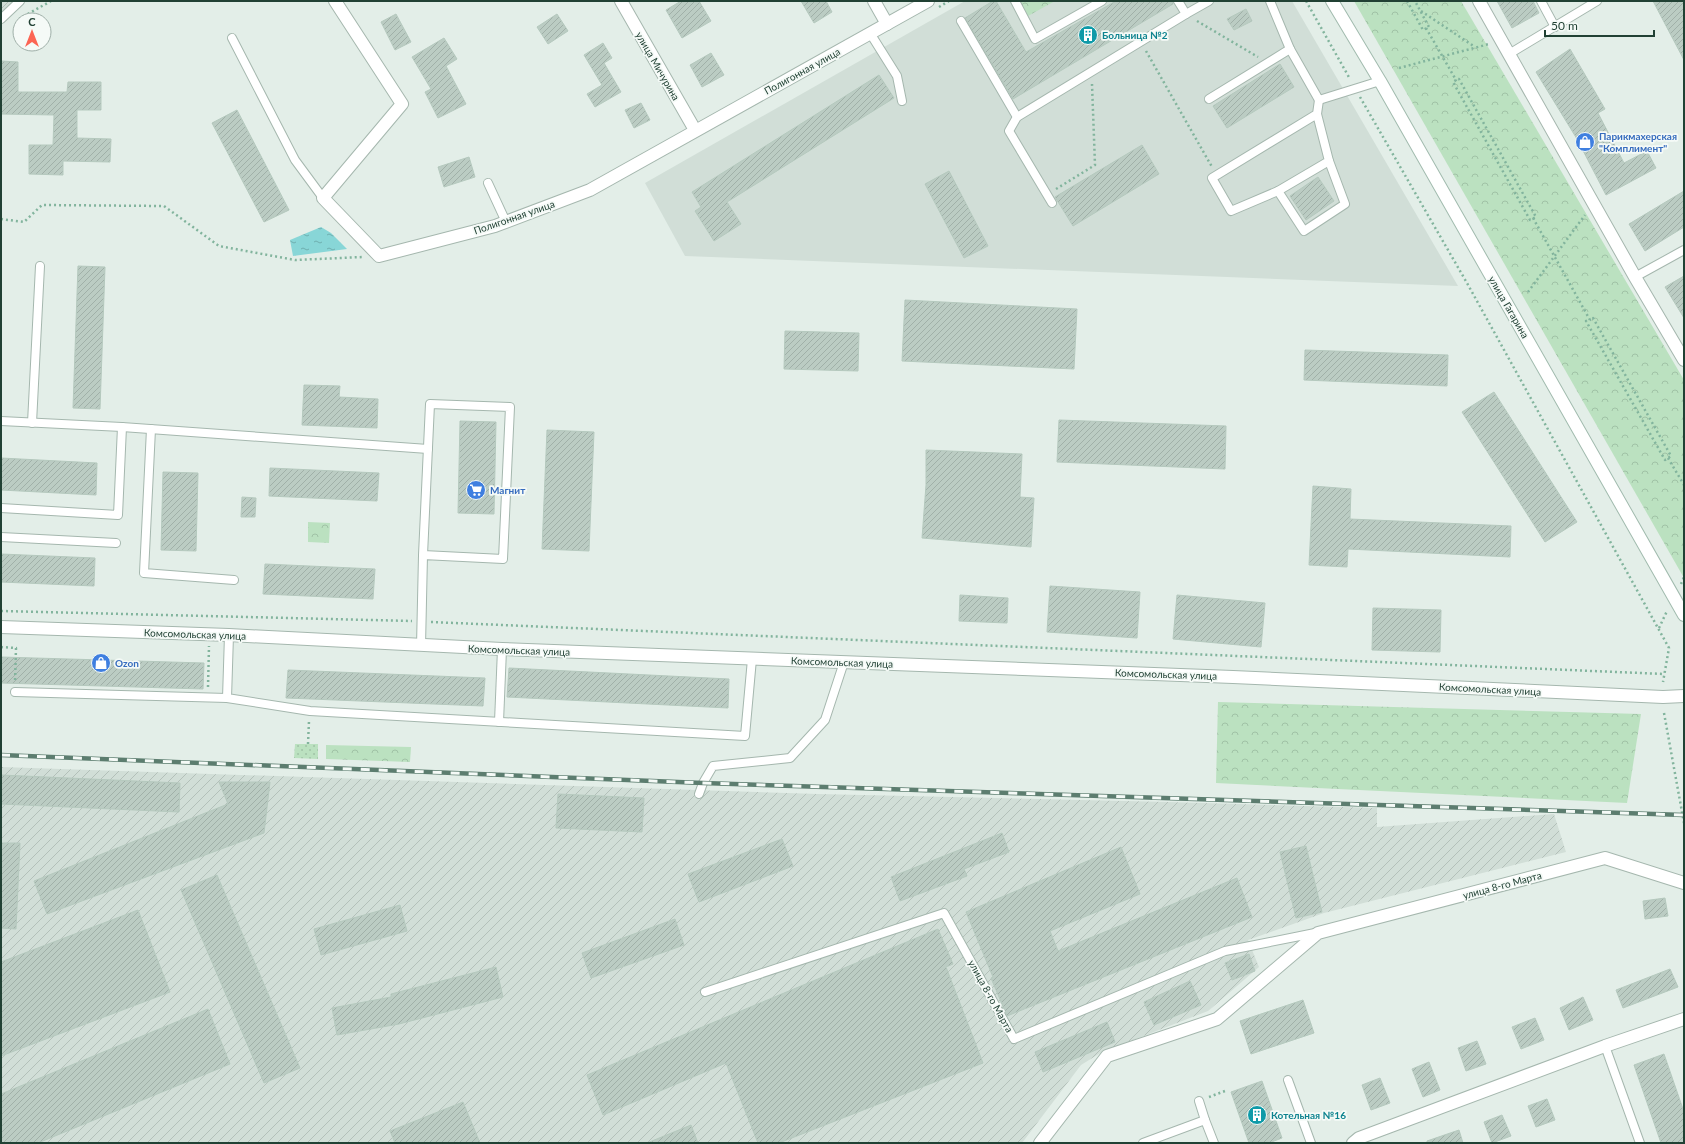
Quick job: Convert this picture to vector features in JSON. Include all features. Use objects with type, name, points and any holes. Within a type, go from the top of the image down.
[{"type":"street","points":[[335,1],[402,104],[323,198],[379,256]]},
{"type":"street","name":"улица Мичурина","points":[[621,1],[694,130]]},
{"type":"street","points":[[874,1],[887,24]]},
{"type":"street","name":"Полигонная улица","points":[[379,256],[506,222],[590,190],[694,130],[928,1]]},
{"type":"street","name":"улица Гагарина","points":[[1332,1],[1380,81],[1684,615]]},
{"type":"street","points":[[1479,1],[1593,204],[1684,360]]},
{"type":"street","name":"Комсомольская улица","points":[[1,628],[229,635],[420,646],[1684,696]]},
{"type":"street","name":"улица 8-го Марта","points":[[1040,1143],[1107,1056],[1217,1019],[1318,933],[1605,858],[1684,883]]},
{"type":"street","points":[[1358,1141],[1605,1046],[1684,1019]]},
{"type":"lane","points":[[1,19],[20,1]]},
{"type":"lane","points":[[1014,1],[1035,39],[1102,1]]},
{"type":"lane","points":[[1178,1],[1186,14]]},
{"type":"lane","points":[[1052,203],[1009,131],[1017,117],[1209,1]]},
{"type":"lane","points":[[1270,1],[1290,49],[1319,100],[1318,114],[1330,161],[1346,204],[1304,232],[1278,191]]},
{"type":"lane","points":[[1541,1],[1555,26]]},
{"type":"lane","points":[[1509,54],[1598,1]]},
{"type":"lane","points":[[961,21],[1017,117]]},
{"type":"lane","points":[[870,33],[897,76],[902,101]]},
{"type":"lane","points":[[232,38],[295,160],[323,198]]},
{"type":"lane","points":[[1209,99],[1290,49]]},
{"type":"lane","points":[[1319,100],[1380,81]]},
{"type":"lane","points":[[1318,114],[1212,178],[1231,210],[1278,191],[1330,161]]},
{"type":"lane","points":[[488,183],[506,222]]},
{"type":"lane","points":[[1635,276],[1684,250]]},
{"type":"lane","points":[[32,423],[40,266]]},
{"type":"lane","points":[[420,646],[423,555],[430,404],[510,408],[503,559],[423,555]]},
{"type":"lane","points":[[1,421],[122,427],[428,449]]},
{"type":"lane","points":[[1,508],[118,515],[122,427]]},
{"type":"lane","points":[[151,429],[144,573],[234,580]]},
{"type":"lane","points":[[1,537],[116,543]]},
{"type":"lane","points":[[227,698],[229,635]]},
{"type":"lane","points":[[499,722],[502,649]]},
{"type":"lane","points":[[15,692],[227,698],[310,711],[745,736],[752,659]]},
{"type":"lane","points":[[699,794],[703,783],[713,766],[790,758],[825,720],[844,662]]},
{"type":"lane","name":"улица 8-го Марта","points":[[705,992],[944,912],[1014,1039],[1225,951],[1318,933]]},
{"type":"lane","points":[[1605,1046],[1640,1143]]},
{"type":"lane","points":[[1288,1080],[1311,1143]]},
{"type":"lane","points":[[1199,1101],[1214,1143]]},
{"type":"lane","points":[[1143,1143],[1205,1120]]},
{"type":"path","points":[[32,12],[51,1]]},
{"type":"path","points":[[1306,1],[1471,290],[1669,648],[1662,682]]},
{"type":"path","points":[[1407,1],[1423,30],[1426,28]]},
{"type":"path","points":[[1415,1],[1429,26],[1426,28]]},
{"type":"path","points":[[1420,11],[1476,47]]},
{"type":"path","points":[[1186,14],[1268,62]]},
{"type":"path","points":[[1426,28],[1456,80],[1459,79],[1463,86],[1536,217],[1533,218]]},
{"type":"path","points":[[1141,42],[1216,175]]},
{"type":"path","points":[[1399,68],[1476,47],[1502,43]]},
{"type":"path","points":[[1047,195],[1095,165],[1092,72]]},
{"type":"path","points":[[1456,80],[1453,82],[1530,220],[1533,218]]},
{"type":"path","points":[[1528,292],[1593,204]]},
{"type":"path","points":[[1,219],[24,222],[42,205],[164,206],[219,246],[295,260],[379,256]]},
{"type":"path","points":[[1533,218],[1590,320]]},
{"type":"path","points":[[1593,318],[1671,456],[1668,458],[1665,460],[1586,321],[1593,318]]},
{"type":"path","points":[[1668,458],[1684,485]]},
{"type":"path","points":[[1,611],[421,621],[1664,674]]},
{"type":"path","points":[[207,693],[209,616]]},
{"type":"path","points":[[1,647],[16,648],[15,692]]},
{"type":"path","points":[[308,744],[310,711]]},
{"type":"path","points":[[1664,713],[1684,823]]},
{"type":"path","points":[[1199,1101],[1225,1091]]},
{"type":"shaded area","points":[[1,1],[23,1],[1,20]]},
{"type":"shaded area","points":[[965,1],[1292,1],[1458,286],[685,256],[645,183]]},
{"type":"shaded area","points":[[1,767],[818,794],[1377,808],[1377,827],[1554,814],[1566,852],[1324,913],[1248,940],[1259,967],[1208,1011],[1102,1052],[1081,1065],[1022,1143],[1,1143]]},
{"type":"green space","points":[[1020,1],[1055,1],[1028,16]]},
{"type":"green space","points":[[1354,1],[1461,1],[1684,380],[1684,578]]},
{"type":"green space","points":[[308,522],[330,523],[329,543],[308,542]]},
{"type":"green space","points":[[1218,702],[1641,714],[1627,803],[1216,783]]},
{"type":"green space","points":[[295,744],[318,744],[318,759],[294,758]]},
{"type":"green space","points":[[326,745],[411,747],[410,762],[326,759]]},
{"type":"water","points":[[321,227],[331,233],[347,249],[293,256],[290,240]]},
{"type":"building","points":[[681,1],[699,1],[711,21],[682,38],[666,10]]},
{"type":"building","points":[[801,1],[826,1],[832,12],[814,23]]},
{"type":"building","name":"Больница №2","points":[[993,1],[996,1],[1026,52],[1116,1],[1173,1],[1173,4],[1013,99],[965,18]]},
{"type":"building","points":[[1497,1],[1533,1],[1539,13],[1512,28]]},
{"type":"building","points":[[1653,1],[1684,1],[1684,60]]},
{"type":"building","points":[[1246,9],[1252,21],[1234,30],[1227,19]]},
{"type":"building","points":[[396,14],[411,42],[395,50],[381,22]]},
{"type":"building","points":[[557,14],[568,31],[548,44],[537,27]]},
{"type":"building","points":[[444,38],[457,59],[446,66],[466,104],[438,118],[425,92],[431,89],[412,57]]},
{"type":"building","points":[[603,43],[612,58],[604,63],[621,92],[595,107],[587,94],[602,85],[584,55]]},
{"type":"building","points":[[1570,49],[1605,109],[1598,113],[1624,163],[1647,151],[1656,168],[1606,195],[1577,139],[1536,72]]},
{"type":"building","points":[[711,53],[724,75],[702,87],[690,65]]},
{"type":"building","points":[[1,61],[18,62],[18,92],[67,92],[68,82],[101,82],[101,110],[77,110],[77,138],[111,139],[110,162],[63,161],[63,175],[29,174],[29,145],[53,145],[54,115],[1,114]]},
{"type":"building","points":[[1280,64],[1294,87],[1227,128],[1213,106]]},
{"type":"building","points":[[879,75],[894,98],[727,202],[741,224],[714,241],[695,211],[701,207],[692,192]]},
{"type":"building","points":[[641,103],[650,120],[634,128],[625,110]]},
{"type":"building","points":[[237,110],[289,210],[264,222],[212,123]]},
{"type":"building","points":[[1142,145],[1159,174],[1073,226],[1055,197]]},
{"type":"building","points":[[469,157],[475,177],[444,187],[438,167]]},
{"type":"building","points":[[949,171],[988,246],[964,258],[925,184]]},
{"type":"building","points":[[1318,177],[1334,201],[1306,220],[1290,196]]},
{"type":"building","points":[[1684,191],[1684,227],[1645,251],[1629,224]]},
{"type":"building","points":[[78,266],[105,267],[100,409],[73,408]]},
{"type":"building","points":[[1684,276],[1684,318],[1665,287]]},
{"type":"building","points":[[905,300],[1077,309],[1074,369],[902,361]]},
{"type":"building","points":[[785,331],[859,333],[858,371],[784,369]]},
{"type":"building","points":[[1305,350],[1448,355],[1447,386],[1304,380]]},
{"type":"building","points":[[304,385],[340,386],[339,397],[378,399],[377,428],[302,425]]},
{"type":"building","points":[[1494,392],[1577,522],[1545,542],[1462,412]]},
{"type":"building","points":[[1059,420],[1226,426],[1225,469],[1057,462]]},
{"type":"building","name":"Магнит","points":[[460,421],[496,422],[494,514],[458,513]]},
{"type":"building","points":[[547,430],[594,432],[589,551],[542,549]]},
{"type":"building","points":[[926,450],[1022,454],[1020,497],[1034,498],[1031,547],[922,538],[926,485]]},
{"type":"building","points":[[1,458],[97,463],[96,495],[1,490]]},
{"type":"building","points":[[270,468],[379,473],[377,501],[269,496]]},
{"type":"building","points":[[163,472],[198,473],[196,551],[161,550]]},
{"type":"building","points":[[1313,486],[1351,489],[1350,519],[1511,526],[1510,557],[1348,549],[1347,567],[1309,565]]},
{"type":"building","points":[[242,497],[256,498],[255,517],[241,517]]},
{"type":"building","points":[[1,554],[95,558],[94,586],[1,582]]},
{"type":"building","points":[[265,564],[375,569],[373,599],[263,594]]},
{"type":"building","points":[[1050,586],[1140,592],[1137,638],[1047,632]]},
{"type":"building","points":[[960,595],[1008,598],[1007,623],[959,621]]},
{"type":"building","points":[[1177,595],[1265,603],[1261,647],[1173,639]]},
{"type":"building","points":[[1373,608],[1441,610],[1440,652],[1372,650]]},
{"type":"building","points":[[1,657],[204,663],[203,689],[1,683]]},
{"type":"building","points":[[509,668],[729,679],[728,708],[507,697]]},
{"type":"building","points":[[288,670],[485,678],[483,706],[286,698]]},
{"type":"building","points":[[1,775],[180,783],[179,812],[1,804]]},
{"type":"building","points":[[219,782],[270,782],[264,833],[47,914],[34,881],[228,804]]},
{"type":"building","points":[[558,794],[644,798],[642,832],[556,828]]},
{"type":"building","points":[[1002,833],[1009,852],[964,869],[967,876],[900,901],[891,877]]},
{"type":"building","points":[[782,839],[793,866],[699,902],[688,874]]},
{"type":"building","points":[[1,843],[20,843],[16,929],[1,928]]},
{"type":"building","points":[[1306,846],[1322,912],[1296,918],[1280,852]]},
{"type":"building","points":[[1121,847],[1140,894],[1050,931],[1058,951],[1237,878],[1252,917],[1007,1016],[991,978],[993,977],[966,912]]},
{"type":"building","points":[[217,875],[300,1068],[264,1083],[181,890]]},
{"type":"building","points":[[1665,898],[1668,916],[1645,919],[1643,901]]},
{"type":"building","points":[[400,905],[407,931],[321,955],[314,929]]},
{"type":"building","points":[[138,910],[170,992],[1,1056],[1,962]]},
{"type":"building","points":[[675,919],[684,945],[591,978],[582,953]]},
{"type":"building","points":[[938,929],[953,964],[946,967],[983,1063],[779,1143],[758,1143],[726,1063],[603,1115],[587,1075]]},
{"type":"building","points":[[1249,954],[1255,971],[1232,980],[1225,963]]},
{"type":"building","points":[[496,967],[503,997],[399,1024],[337,1035],[332,1008],[391,997],[391,994]]},
{"type":"building","points":[[1670,969],[1678,987],[1623,1008],[1616,990]]},
{"type":"building","points":[[1190,981],[1201,1005],[1154,1025],[1144,1002]]},
{"type":"building","points":[[1583,997],[1593,1020],[1569,1030],[1560,1008]]},
{"type":"building","points":[[1303,1000],[1314,1033],[1251,1054],[1240,1021]]},
{"type":"building","points":[[208,1009],[230,1064],[38,1143],[1,1143],[1,1094]]},
{"type":"building","points":[[1535,1018],[1544,1040],[1521,1049],[1512,1027]]},
{"type":"building","points":[[1107,1022],[1115,1042],[1043,1072],[1035,1052]]},
{"type":"building","points":[[1477,1041],[1486,1064],[1466,1071],[1458,1048]]},
{"type":"building","points":[[1664,1054],[1684,1112],[1684,1143],[1661,1143],[1634,1065]]},
{"type":"building","points":[[1429,1062],[1440,1090],[1423,1097],[1412,1069]]},
{"type":"building","points":[[1380,1078],[1390,1103],[1371,1110],[1362,1085]]},
{"type":"building","name":"Котельная №16","points":[[1262,1081],[1282,1138],[1269,1143],[1249,1143],[1231,1092]]},
{"type":"building","points":[[1547,1099],[1555,1120],[1536,1127],[1528,1106]]},
{"type":"building","points":[[463,1102],[480,1143],[395,1143],[390,1131]]},
{"type":"building","points":[[1502,1115],[1511,1136],[1492,1143],[1484,1122]]},
{"type":"building","points":[[691,1125],[698,1143],[647,1143]]},
{"type":"building","points":[[1459,1130],[1463,1143],[1427,1143],[1427,1141]]},
{"type":"railway","points":[[1,755],[703,783],[1684,815]]},
{"type":"place","name":"Больница №2","points":[[1088,35]]},
{"type":"place","name":"Парикмахерская \"Комплимент\"","points":[[1585,142]]},
{"type":"place","name":"Магнит","points":[[476,490]]},
{"type":"place","name":"Ozon","points":[[101,663]]},
{"type":"place","name":"Котельная №16","points":[[1257,1115]]}]
